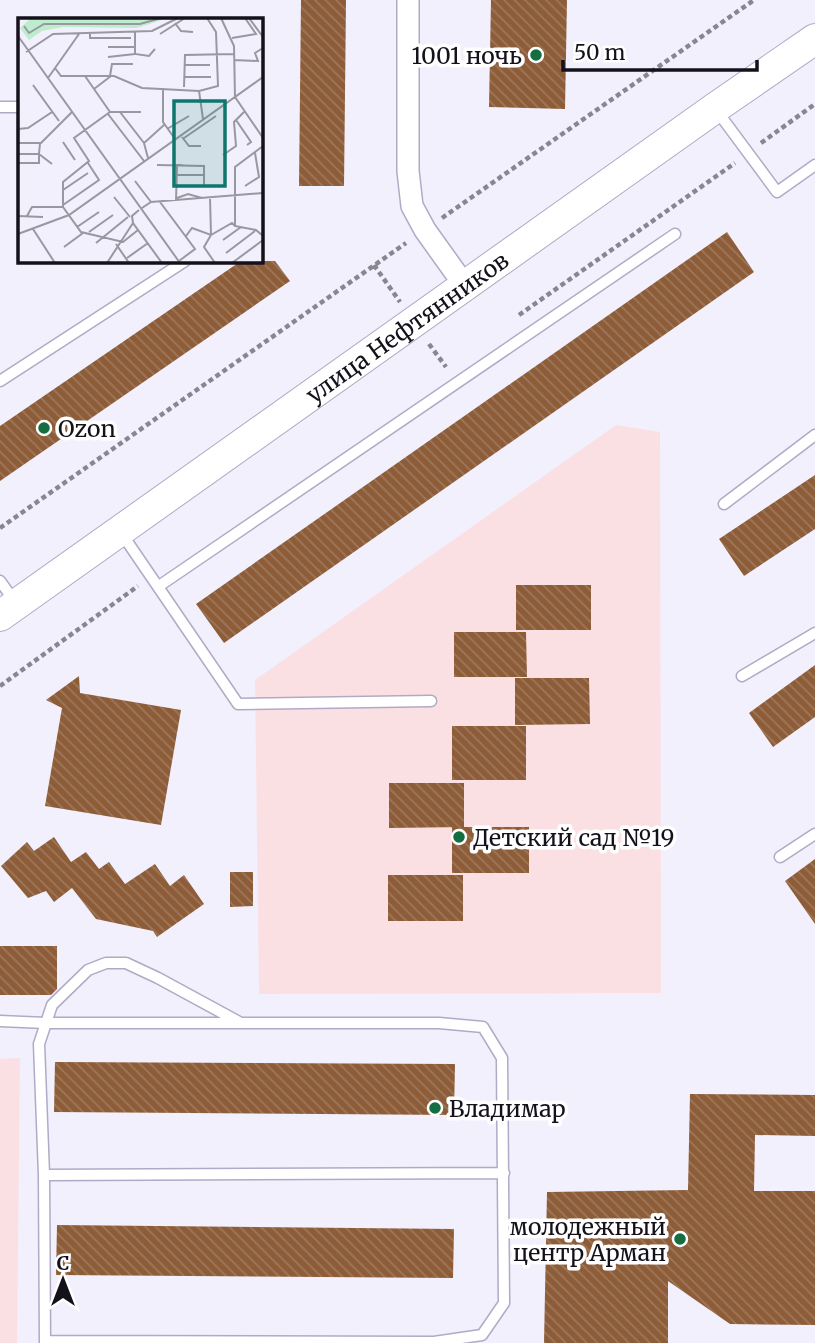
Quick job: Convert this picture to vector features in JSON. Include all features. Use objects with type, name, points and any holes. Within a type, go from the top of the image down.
[{"type":"street","points":[[408,0],[408,171],[412,206],[425,230],[466,286]]},
{"type":"street","name":"улица Нефтянников","points":[[5,601],[120,531],[815,39]]},
{"type":"lane","points":[[0,107],[18,107]]},
{"type":"lane","points":[[715,108],[777,192],[815,165]]},
{"type":"lane","points":[[159,586],[674,234]]},
{"type":"lane","points":[[0,381],[183,262]]},
{"type":"lane","points":[[724,504],[815,435]]},
{"type":"lane","points":[[120,531],[238,704],[431,701]]},
{"type":"lane","points":[[742,676],[815,633]]},
{"type":"lane","points":[[780,857],[815,834]]},
{"type":"lane","points":[[0,1021],[46,1023],[240,1023],[439,1023],[483,1027],[502,1058],[504,1303],[482,1335],[434,1342],[45,1342],[44,1175],[39,1044],[46,1023],[52,1005],[88,970],[106,963],[126,962],[240,1023]]},
{"type":"lane","points":[[44,1175],[504,1173]]},
{"type":"path","points":[[0,528],[754,0]]},
{"type":"shaded area","name":"Детский сад №19","points":[[616,425],[660,432],[661,993],[259,994],[255,680]]},
{"type":"shaded area","points":[[20,1058],[17,1343],[0,1343],[0,1059]]},
{"type":"building","points":[[301,0],[346,0],[344,186],[299,186]]},
{"type":"building","points":[[491,0],[567,0],[565,109],[489,107]]},
{"type":"building","points":[[727,232],[754,272],[224,643],[196,604]]},
{"type":"building","points":[[275,261],[290,281],[0,481],[0,426],[240,262]]},
{"type":"building","points":[[815,475],[815,529],[744,576],[719,539]]},
{"type":"building","points":[[516,585],[591,585],[591,630],[516,630]]},
{"type":"building","points":[[454,632],[526,632],[527,677],[454,677]]},
{"type":"building","points":[[815,665],[815,717],[773,747],[749,713]]},
{"type":"building","points":[[79,676],[80,693],[181,710],[161,825],[45,806],[62,708],[46,700]]},
{"type":"building","points":[[515,678],[589,678],[590,724],[515,725]]},
{"type":"building","points":[[452,726],[526,726],[526,780],[452,780]]},
{"type":"building","points":[[389,783],[464,783],[464,827],[389,828]]},
{"type":"building","points":[[452,827],[529,827],[529,873],[452,873]]},
{"type":"building","points":[[54,837],[71,862],[86,852],[99,869],[109,862],[125,884],[155,864],[170,886],[184,875],[204,904],[157,937],[153,931],[96,919],[72,888],[54,902],[46,891],[28,898],[1,866],[27,842],[34,851]]},
{"type":"building","points":[[815,859],[815,924],[785,881]]},
{"type":"building","points":[[230,872],[253,872],[253,906],[230,907]]},
{"type":"building","points":[[388,875],[463,875],[463,921],[388,921]]},
{"type":"building","points":[[0,946],[57,946],[57,989],[51,995],[0,995]]},
{"type":"building","points":[[55,1062],[455,1064],[454,1115],[54,1112]]},
{"type":"building","name":"молодежный центр Арман","points":[[690,1094],[815,1095],[815,1136],[755,1135],[754,1191],[815,1191],[815,1325],[730,1324],[668,1281],[668,1343],[544,1343],[547,1192],[688,1190]]},
{"type":"building","points":[[57,1225],[454,1229],[453,1278],[56,1275]]},
{"type":"place","name":"1001 ночь","points":[[536,55]]},
{"type":"place","name":"Ozon","points":[[44,428]]},
{"type":"place","name":"Детский сад №19","points":[[459,837]]},
{"type":"place","name":"Владимар","points":[[435,1108]]},
{"type":"place","name":"молодежный центр Арман","points":[[680,1239]]}]
